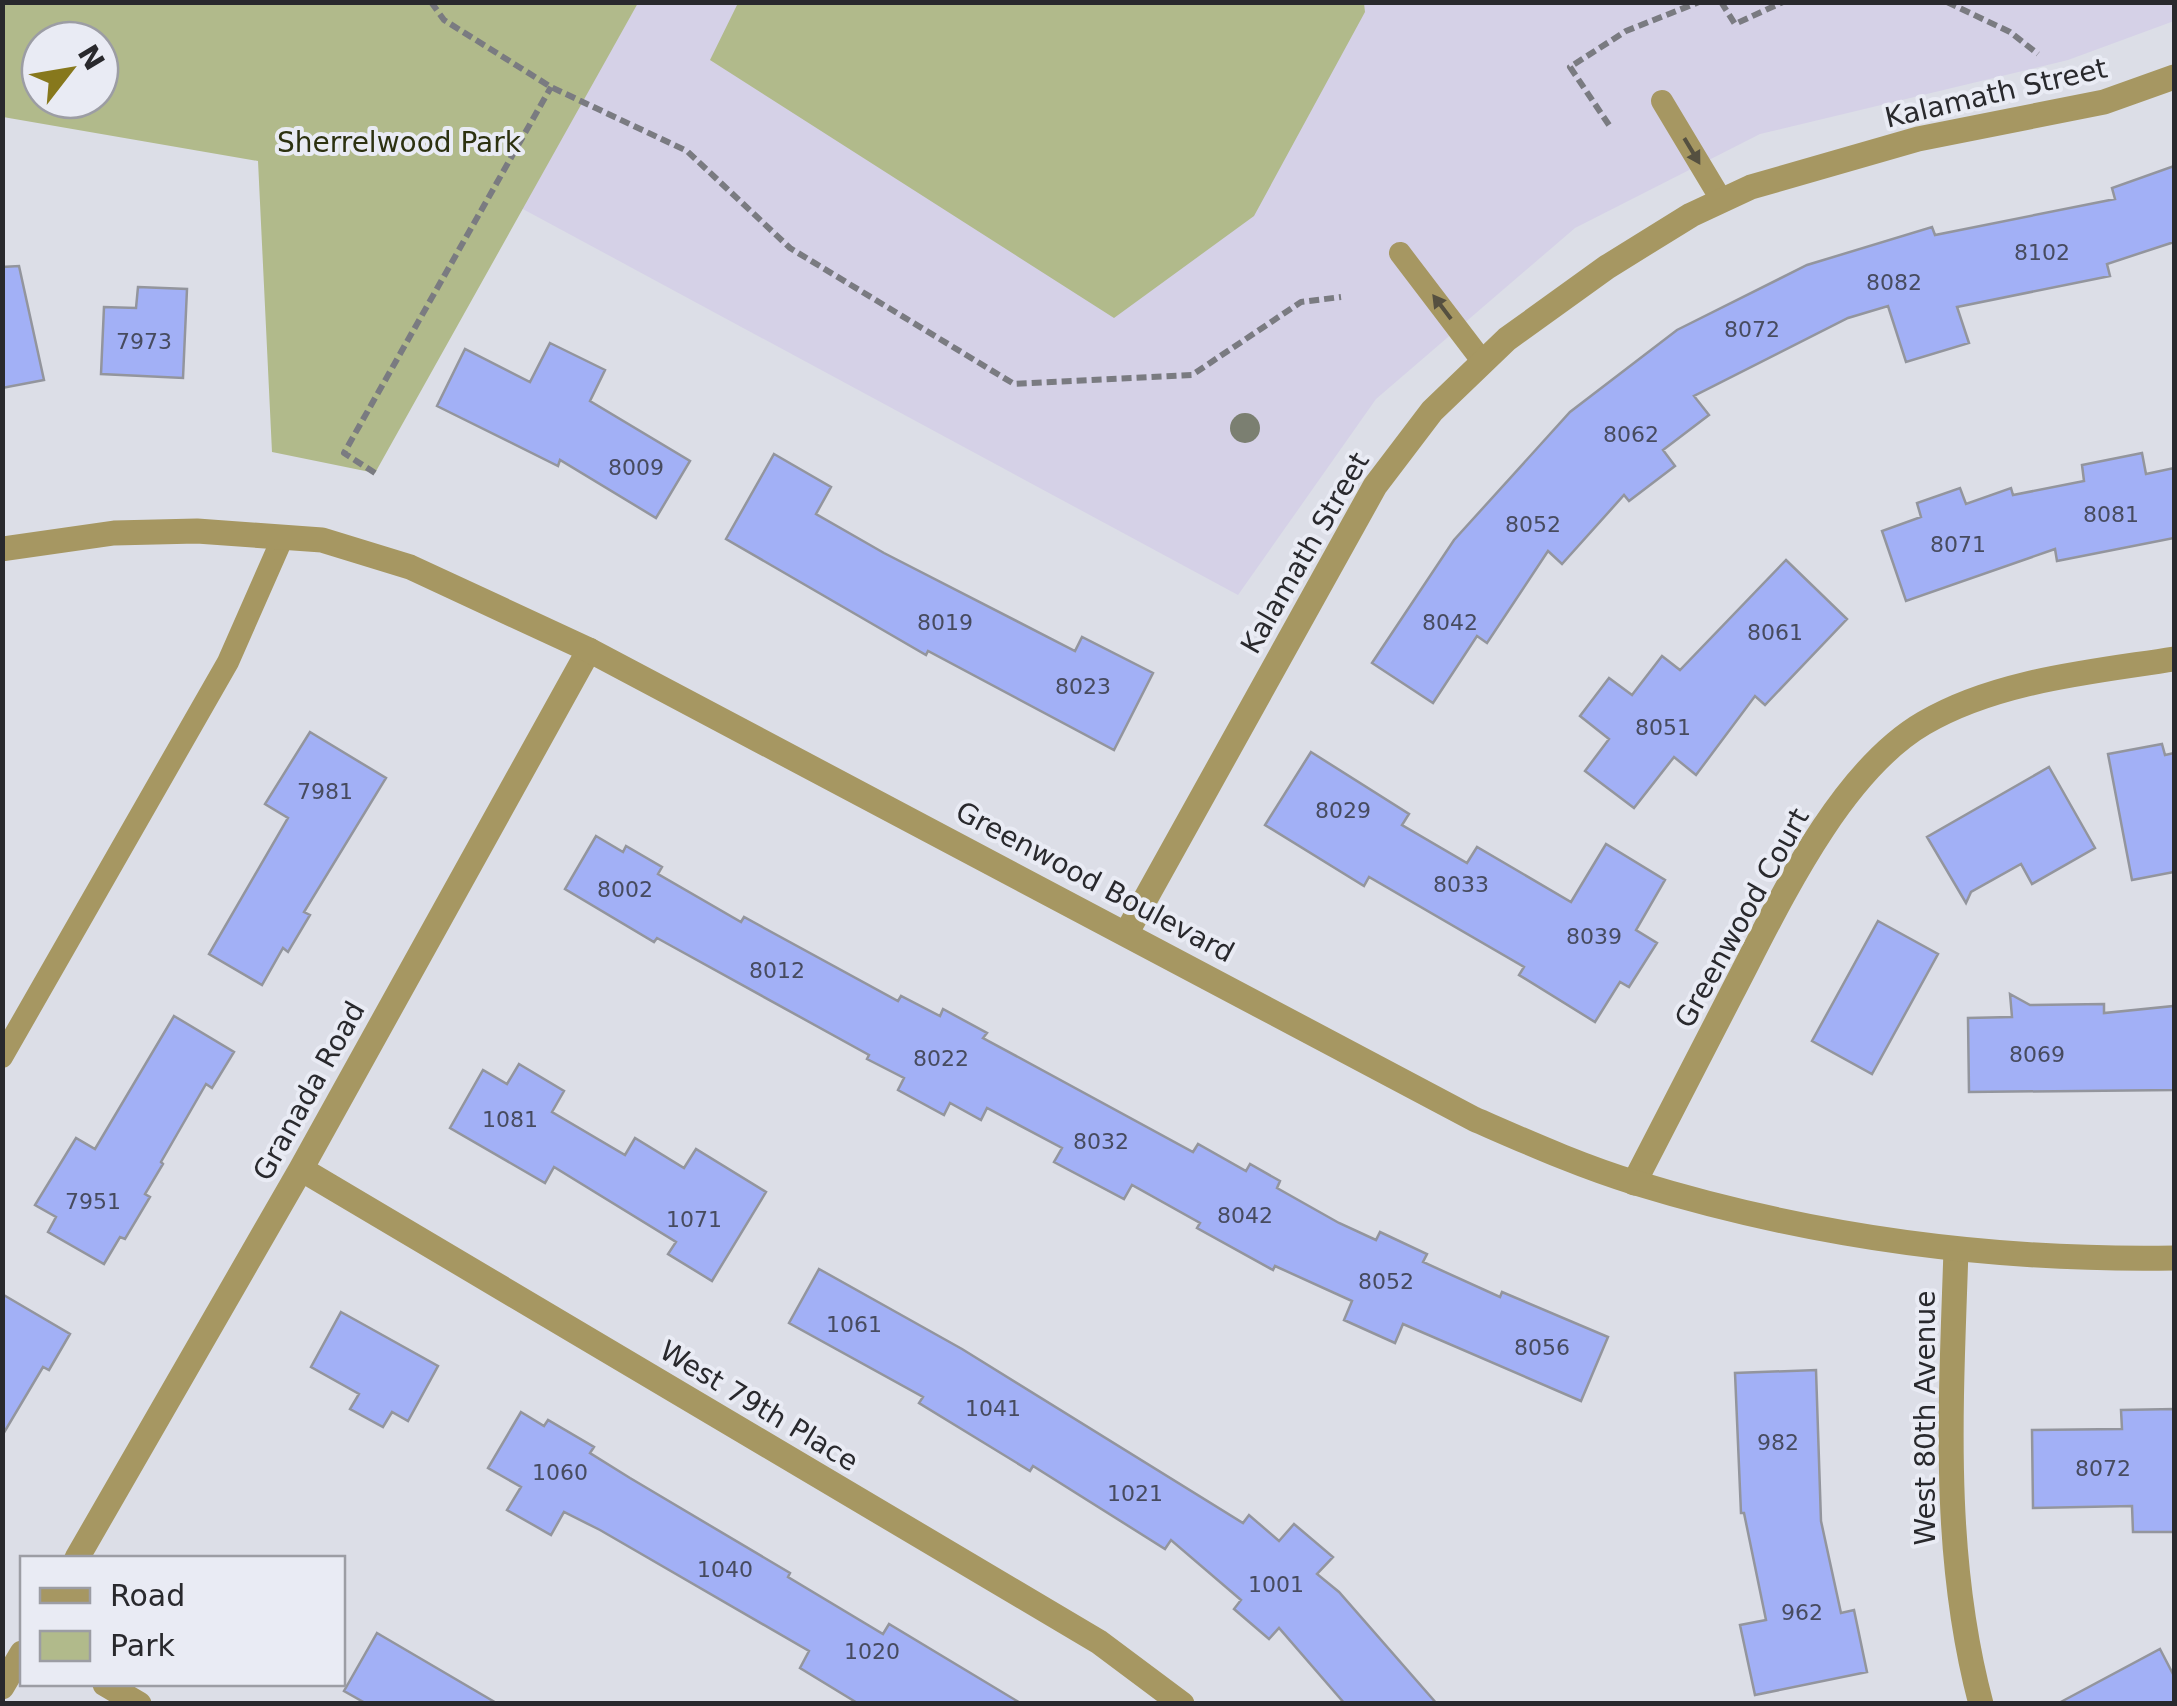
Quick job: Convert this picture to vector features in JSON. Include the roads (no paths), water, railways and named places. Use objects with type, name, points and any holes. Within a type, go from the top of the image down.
[{"type":"street","name":"Kalamath Street","points":[[1127,932],[1375,486],[1432,411],[1508,339],[1607,267],[1691,215],[1751,187],[1918,139],[2104,102],[2174,77]]},
{"type":"street","name":"Greenwood Boulevard","points":[[2,549],[114,533],[197,531],[322,540],[410,567],[589,650],[1474,1119],[1634,1183],[1837,1234],[1956,1250],[2078,1259],[2174,1258]]},
{"type":"street","name":"Granada Road","points":[[77,1556],[300,1168],[589,650]]},
{"type":"street","name":"Greenwood Court","points":[[1634,1183],[1766,927],[1826,822],[1880,758],[1922,724],[1976,698],[2082,673],[2174,660]]},
{"type":"street","name":"West 79th Place","points":[[300,1168],[1098,1642],[1182,1704]]},
{"type":"street","name":"West 80th Avenue","points":[[1956,1250],[1952,1524],[1954,1560],[1981,1704]]},
{"type":"street","points":[[2,1688],[20,1656]]},
{"type":"street","points":[[108,1686],[139,1704]]},
{"type":"lane","points":[[1662,101],[1722,201]]},
{"type":"lane","points":[[1400,253],[1483,362]]},
{"type":"lane","points":[[2,1057],[228,662],[283,537]]},
{"type":"park label","name":"Sherrelwood Park","points":[[399,142]]}]
